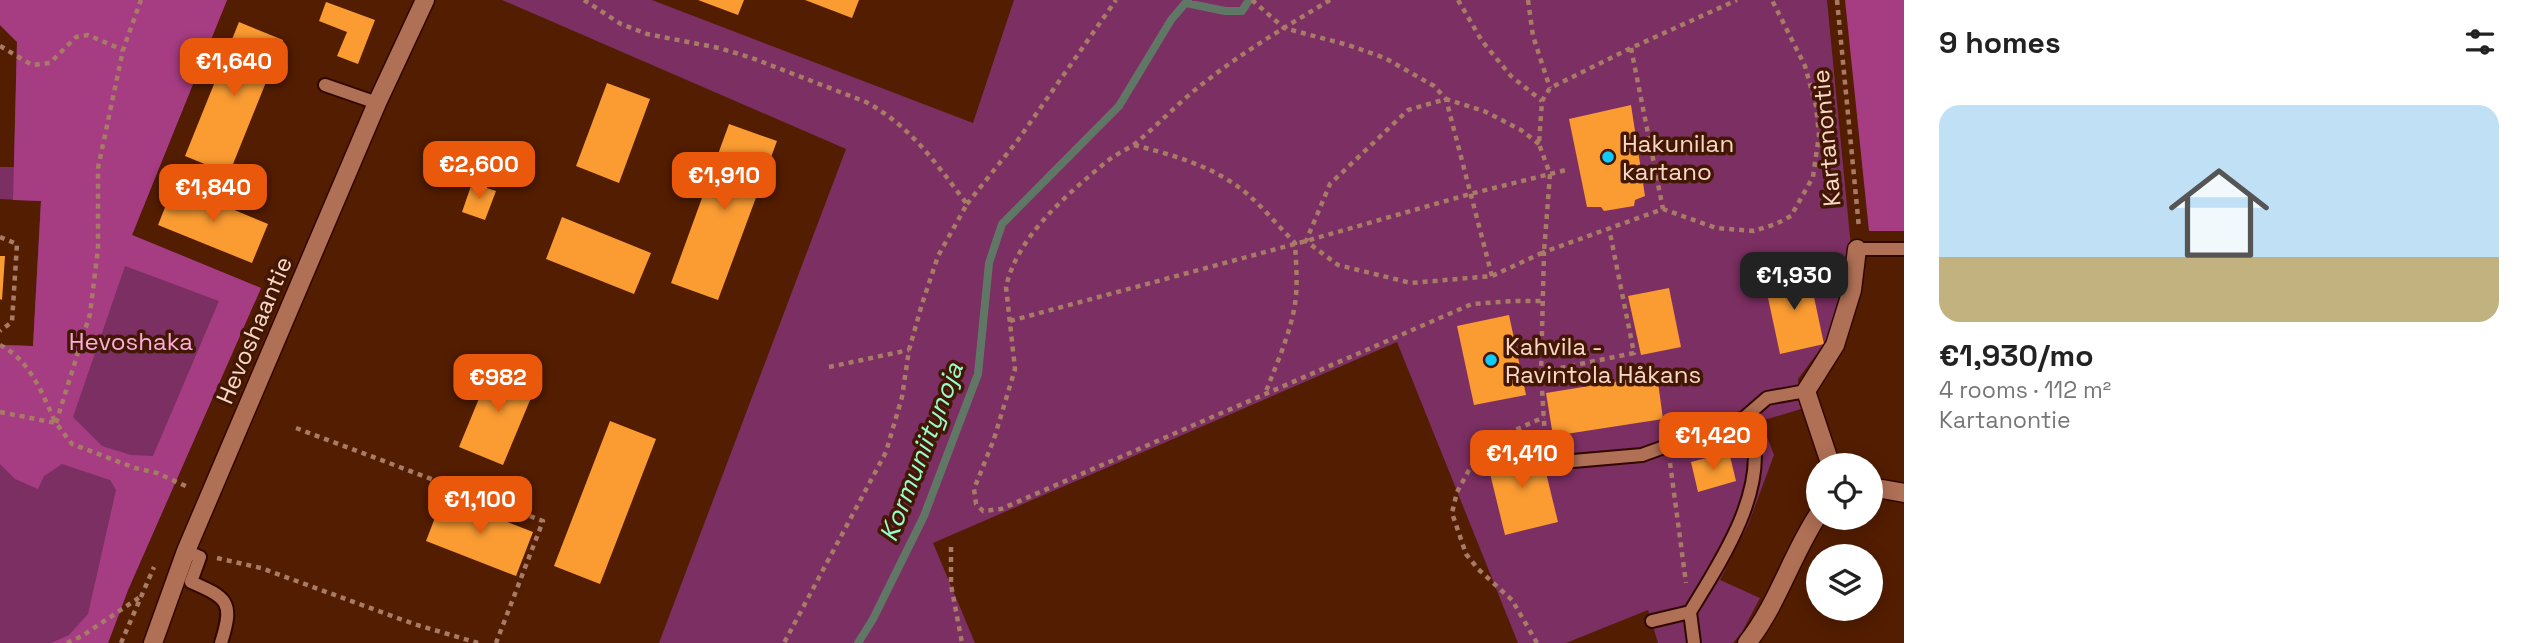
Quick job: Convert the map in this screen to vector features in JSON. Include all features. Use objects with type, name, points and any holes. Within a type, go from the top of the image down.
[{"type":"street","name":"Hevoshaantie","points":[[153,643],[187,551],[377,103],[425,0]]},
{"type":"street","points":[[1826,453],[1806,391],[1835,345],[1852,290],[1857,249]]},
{"type":"street","points":[[1883,488],[1904,492]]},
{"type":"street","points":[[1747,643],[1768,612],[1807,530]]},
{"type":"lane","points":[[325,85],[377,103]]},
{"type":"lane","points":[[1857,249],[1904,249]]},
{"type":"lane","points":[[1573,461],[1642,454],[1744,418],[1766,398],[1806,391]]},
{"type":"lane","points":[[1694,643],[1690,612],[1740,520],[1751,489],[1755,454],[1753,434],[1744,418]]},
{"type":"lane","points":[[187,551],[200,557],[191,582],[219,594],[226,603],[227,621],[221,643]]},
{"type":"lane","points":[[1652,621],[1690,612]]},
{"type":"path","points":[[55,423],[90,314],[97,249],[97,168],[123,50],[141,0]]},
{"type":"path","points":[[584,0],[621,24],[646,34],[719,48],[752,58],[866,102],[908,131],[945,172],[967,204]]},
{"type":"path","points":[[784,643],[886,452],[902,397],[909,350],[938,256],[967,204],[1018,140],[1116,0]]},
{"type":"path","points":[[1252,0],[1284,28],[1349,45],[1385,58],[1434,86],[1446,99],[1492,276]]},
{"type":"path","points":[[1331,0],[1208,79],[1133,145],[1106,162],[1034,230],[1020,250],[1006,287],[1015,358],[1011,389],[974,489],[976,504],[983,511],[1001,509],[1472,304],[1514,300],[1544,301]]},
{"type":"path","points":[[1458,0],[1482,41],[1511,76],[1542,101]]},
{"type":"path","points":[[1462,7],[1467,0]]},
{"type":"path","points":[[1528,0],[1532,36],[1550,89]]},
{"type":"path","points":[[1573,461],[1545,438],[1541,372],[1544,252],[1550,174],[1539,144],[1542,101],[1550,89],[1631,48],[1737,0]]},
{"type":"path","points":[[1307,241],[1338,265],[1411,283],[1492,276],[1544,252],[1663,209],[1716,228],[1754,231],[1776,224],[1791,216],[1813,177],[1819,135],[1816,106],[1805,66],[1772,0]]},
{"type":"path","name":"Kartanontie","points":[[1837,0],[1859,231],[1857,249]]},
{"type":"path","points":[[0,46],[32,65],[50,63],[76,37],[88,34],[123,50]]},
{"type":"path","points":[[1631,48],[1663,209]]},
{"type":"path","points":[[1307,241],[1330,184],[1408,110],[1446,99],[1484,111],[1521,130],[1539,144]]},
{"type":"path","points":[[1133,145],[1191,161],[1217,173],[1244,192],[1295,243],[1295,304],[1265,395]]},
{"type":"path","points":[[1010,321],[1566,170]]},
{"type":"path","points":[[1541,372],[1633,353],[1609,228]]},
{"type":"path","points":[[0,237],[17,244],[12,321],[0,331]]},
{"type":"path","points":[[0,345],[25,366],[37,382],[55,423],[72,444],[135,468],[157,473],[188,487]]},
{"type":"path","points":[[829,367],[909,350]]},
{"type":"path","points":[[0,412],[55,423]]},
{"type":"path","points":[[1537,643],[1512,600],[1471,561],[1461,544],[1452,513],[1453,502],[1465,474],[1482,448],[1491,441],[1544,418]]},
{"type":"path","points":[[296,428],[544,521],[496,643]]},
{"type":"path","points":[[1667,446],[1690,612]]},
{"type":"path","points":[[951,547],[951,585],[962,643]]},
{"type":"path","points":[[187,551],[261,568],[414,624],[478,643]]},
{"type":"path","points":[[67,643],[82,636],[141,596]]},
{"type":"green space","name":"Hevoshaka","points":[[0,0],[227,0],[132,235],[261,288],[128,590],[108,643],[0,643],[0,345],[33,346],[41,201],[0,199],[0,167],[14,167],[17,42],[0,25]]},
{"type":"green space","points":[[502,0],[652,0],[973,123],[1014,0],[1827,0],[1851,247],[1829,337],[1798,379],[1801,409],[1761,421],[1774,455],[1748,525],[1720,580],[1760,598],[1733,643],[1658,643],[1648,610],[1566,643],[1518,643],[1397,342],[933,543],[975,643],[659,643],[846,149]]},
{"type":"shaded area","name":"Hevoshaka","points":[[0,0],[227,0],[132,235],[261,288],[128,590],[108,643],[51,643],[69,635],[88,614],[116,490],[110,480],[62,464],[44,476],[38,489],[15,479],[0,464],[0,345],[33,346],[41,201],[13,200],[17,42],[0,25]],"holes":[[[125,266],[219,301],[153,456],[131,455],[102,446],[73,417]]]},
{"type":"shaded area","points":[[1845,0],[1904,0],[1904,231],[1869,231]]},
{"type":"building","points":[[698,0],[744,0],[738,15]]},
{"type":"building","points":[[805,0],[859,0],[852,18]]},
{"type":"building","points":[[326,2],[375,20],[358,64],[337,56],[347,32],[319,21]]},
{"type":"building","points":[[239,22],[283,40],[229,174],[185,156]]},
{"type":"building","points":[[607,83],[650,99],[619,183],[576,166]]},
{"type":"building","name":"Hakunilan kartano","points":[[1631,105],[1645,196],[1635,200],[1634,206],[1604,211],[1601,207],[1587,207],[1569,119]]},
{"type":"building","points":[[729,124],[777,141],[718,300],[671,283]]},
{"type":"building","points":[[472,183],[496,191],[485,220],[462,212]]},
{"type":"building","points":[[174,185],[268,224],[252,263],[158,225]]},
{"type":"building","points":[[562,217],[651,253],[634,294],[546,259]]},
{"type":"building","points":[[0,256],[5,256],[2,300],[0,299]]},
{"type":"building","points":[[1808,269],[1824,344],[1780,354],[1764,279]]},
{"type":"building","points":[[1669,288],[1681,347],[1641,355],[1628,296]]},
{"type":"building","name":"Kahvila - Ravintola Håkans","points":[[1509,315],[1526,395],[1474,405],[1457,326]]},
{"type":"building","points":[[494,362],[538,381],[503,465],[459,447]]},
{"type":"building","points":[[1657,375],[1663,419],[1553,436],[1546,393]]},
{"type":"building","points":[[610,421],[656,439],[600,584],[554,566]]},
{"type":"building","points":[[1539,444],[1558,522],[1505,535],[1486,457]]},
{"type":"building","points":[[1729,452],[1736,481],[1698,492],[1691,462]]},
{"type":"building","points":[[443,497],[533,532],[516,576],[426,541]]},
{"type":"waterway","name":"Kormuniitynoja","points":[[858,643],[873,619],[924,516],[978,374],[989,263],[1002,224],[1119,106],[1171,20],[1188,0]]},
{"type":"waterway","points":[[1186,3],[1225,11],[1242,11],[1249,0]]},
{"type":"place","name":"Hakunilan kartano","points":[[1608,157]]},
{"type":"place","name":"Kahvila - Ravintola Håkans","points":[[1491,360]]}]
